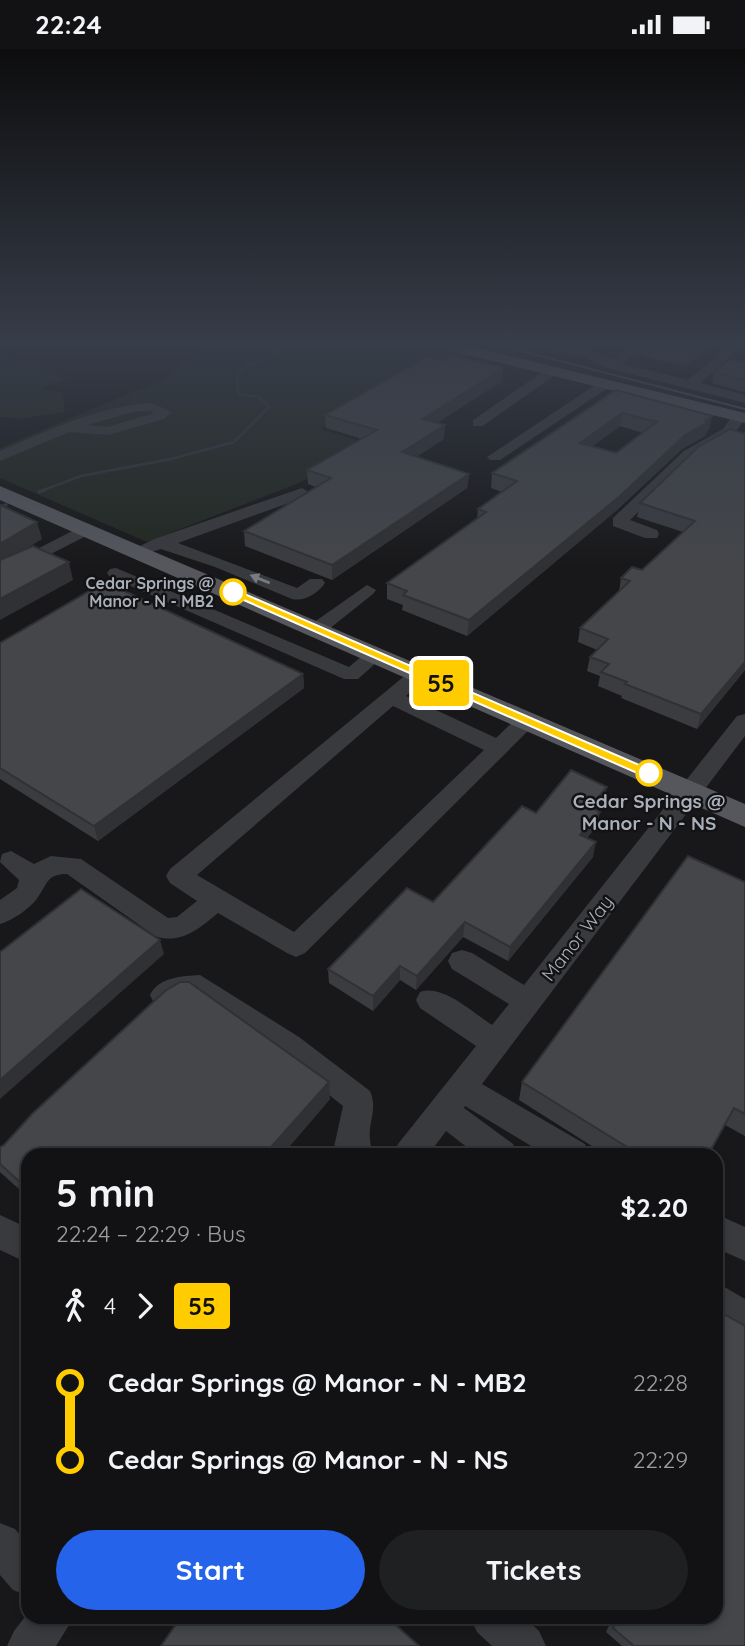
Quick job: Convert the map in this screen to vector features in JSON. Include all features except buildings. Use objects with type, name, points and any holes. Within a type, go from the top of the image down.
[{"type":"main road","points":[[0,492],[86,529],[149,550],[317,629],[745,816]]},
{"type":"street","points":[[0,456],[69,428],[103,418]]},
{"type":"street","points":[[69,428],[108,431],[157,418]]},
{"type":"street","points":[[478,423],[486,418]]},
{"type":"street","points":[[495,457],[555,418]]},
{"type":"street","points":[[650,534],[619,522],[689,454],[728,432],[742,418]]},
{"type":"street","points":[[728,432],[745,437]]},
{"type":"street","points":[[302,493],[149,550],[116,573],[351,675],[376,655]]},
{"type":"street","points":[[0,575],[86,529]]},
{"type":"street","points":[[149,550],[220,563],[299,595],[316,583],[239,553],[220,563]]},
{"type":"street","points":[[317,629],[367,590]]},
{"type":"street","points":[[420,673],[179,876],[296,946],[527,721]]},
{"type":"street","points":[[391,697],[499,748]]},
{"type":"street","name":"Manor Way","points":[[414,1148],[745,721]]},
{"type":"street","points":[[4,861],[33,877]]},
{"type":"street","points":[[0,914],[29,893],[33,877],[51,865],[72,865],[164,929],[184,926],[216,900]]},
{"type":"street","points":[[462,961],[528,1001]]},
{"type":"street","points":[[140,1016],[160,997],[180,987],[200,986],[244,1013],[359,1101],[351,1148]]},
{"type":"street","points":[[430,1000],[496,1042]]},
{"type":"street","points":[[452,1099],[489,1148]]},
{"type":"street","points":[[452,1099],[559,1148]]},
{"type":"street","points":[[0,1232],[21,1242]]},
{"type":"street","points":[[723,1234],[745,1244]]},
{"type":"street","points":[[723,1305],[745,1319]]},
{"type":"street","points":[[0,1544],[21,1567]]},
{"type":"street","points":[[29,1646],[46,1624]]},
{"type":"street","points":[[500,1624],[524,1646]]},
{"type":"shaded area","points":[[72,418],[341,418],[321,429],[373,445],[299,483],[147,542],[0,478],[0,448]]},
{"type":"waterway","points":[[41,491],[81,476],[171,459],[234,442],[258,418]]},
{"type":"waterway","points":[[39,492],[45,490]]},
{"type":"waterway","points":[[0,507],[6,505]]},
{"type":"bus line","name":"55","points":[[233,592],[649,773]]},
{"type":"place","name":"Cedar Springs @ Manor - N - MB2","points":[[233,592]]},
{"type":"place","name":"Cedar Springs @ Manor - N - NS","points":[[649,773]]}]
